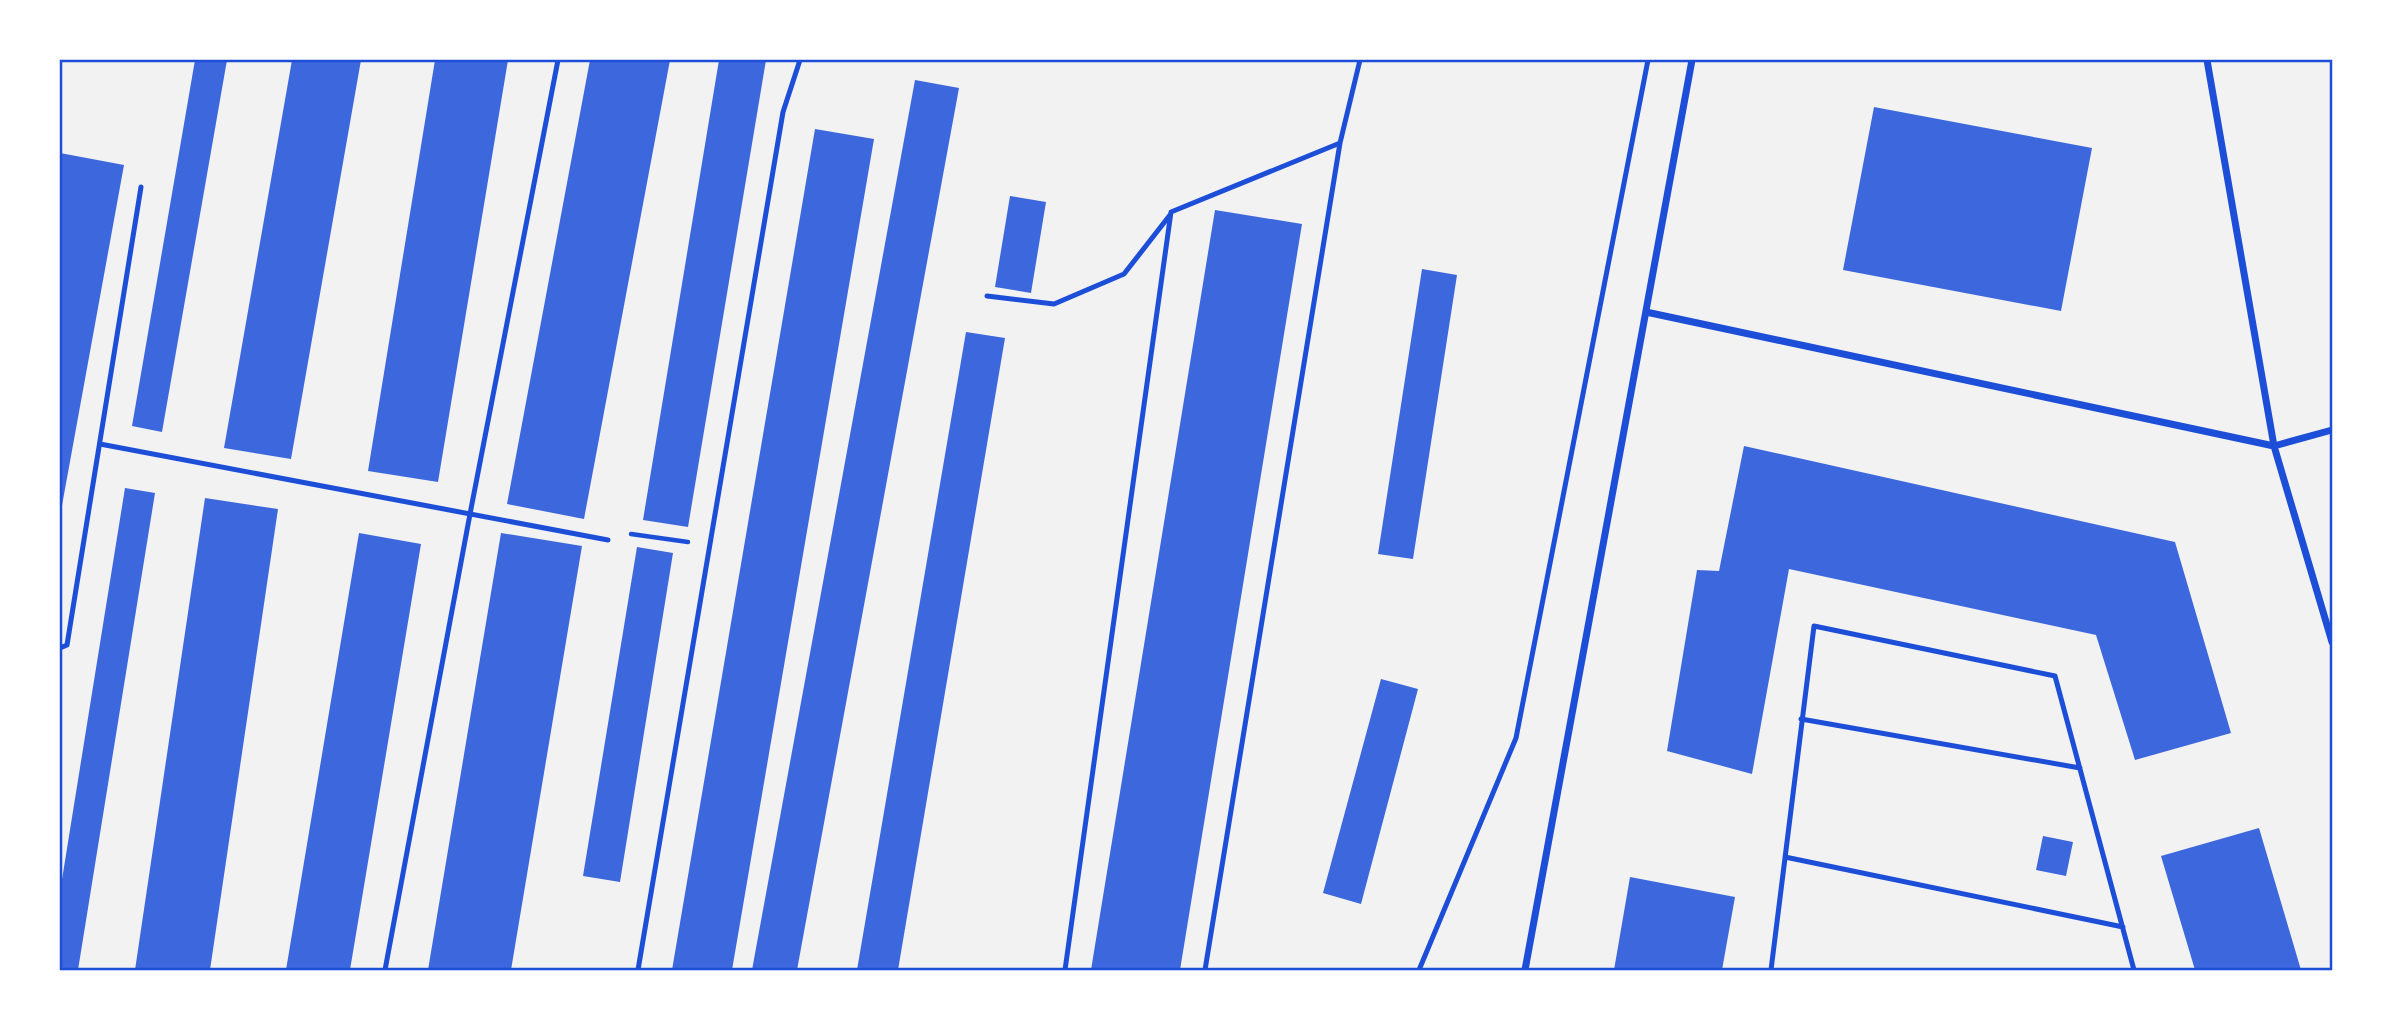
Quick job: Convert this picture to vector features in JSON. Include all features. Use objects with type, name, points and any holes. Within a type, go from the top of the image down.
[{"type":"street","points":[[1525,971],[1692,60]]},
{"type":"street","points":[[2207,60],[2274,446],[2333,642]]},
{"type":"street","points":[[1646,313],[2274,446],[2333,430]]},
{"type":"lane","points":[[386,971],[470,514],[558,60]]},
{"type":"lane","points":[[638,971],[783,112],[800,60]]},
{"type":"lane","points":[[1206,971],[1340,143],[1360,60]]},
{"type":"lane","points":[[1419,971],[1516,738],[1647,60]]},
{"type":"lane","points":[[987,296],[1054,304],[1124,274],[1171,212],[1340,143]]},
{"type":"lane","points":[[60,648],[67,645],[141,187]]},
{"type":"lane","points":[[1065,971],[1171,212]]},
{"type":"lane","points":[[100,444],[608,540]]},
{"type":"lane","points":[[1771,971],[1814,625],[2055,676],[2134,971]]},
{"type":"lane","points":[[1801,719],[2080,768]]},
{"type":"lane","points":[[1785,857],[2123,927]]},
{"type":"path","points":[[608,540],[633,533],[709,546]]},
{"type":"building","points":[[195,60],[227,60],[162,432],[132,426]]},
{"type":"building","points":[[292,60],[361,60],[291,459],[224,448]]},
{"type":"building","points":[[435,60],[508,60],[438,482],[368,471]]},
{"type":"building","points":[[590,60],[670,60],[584,519],[507,504]]},
{"type":"building","points":[[719,60],[766,60],[688,527],[643,520]]},
{"type":"building","points":[[915,80],[959,88],[797,970],[752,970]]},
{"type":"building","points":[[1874,107],[2092,148],[2061,311],[1843,270]]},
{"type":"building","points":[[815,129],[874,139],[732,970],[672,970]]},
{"type":"building","points":[[60,153],[124,165],[61,511],[60,511]]},
{"type":"building","points":[[1010,196],[1046,202],[1031,293],[995,287]]},
{"type":"building","points":[[1215,210],[1302,224],[1180,970],[1091,970]]},
{"type":"building","points":[[1422,269],[1457,275],[1413,559],[1378,554]]},
{"type":"building","points":[[966,332],[1005,338],[898,970],[857,970]]},
{"type":"building","points":[[1744,446],[2175,542],[2231,733],[2135,760],[2096,635],[1789,569],[1752,774],[1667,751],[1697,570],[1719,571]]},
{"type":"building","points":[[125,488],[155,493],[78,970],[60,970],[60,892]]},
{"type":"building","points":[[205,498],[278,509],[210,970],[135,970]]},
{"type":"building","points":[[359,533],[421,544],[350,970],[286,970]]},
{"type":"building","points":[[501,533],[582,546],[511,970],[428,970]]},
{"type":"building","points":[[637,547],[673,553],[620,882],[583,876]]},
{"type":"building","points":[[1381,679],[1418,689],[1361,904],[1323,893]]},
{"type":"building","points":[[2259,828],[2301,970],[2195,970],[2161,856]]},
{"type":"building","points":[[2043,836],[2073,842],[2066,876],[2036,870]]},
{"type":"building","points":[[1630,877],[1735,897],[1722,970],[1614,970]]}]
